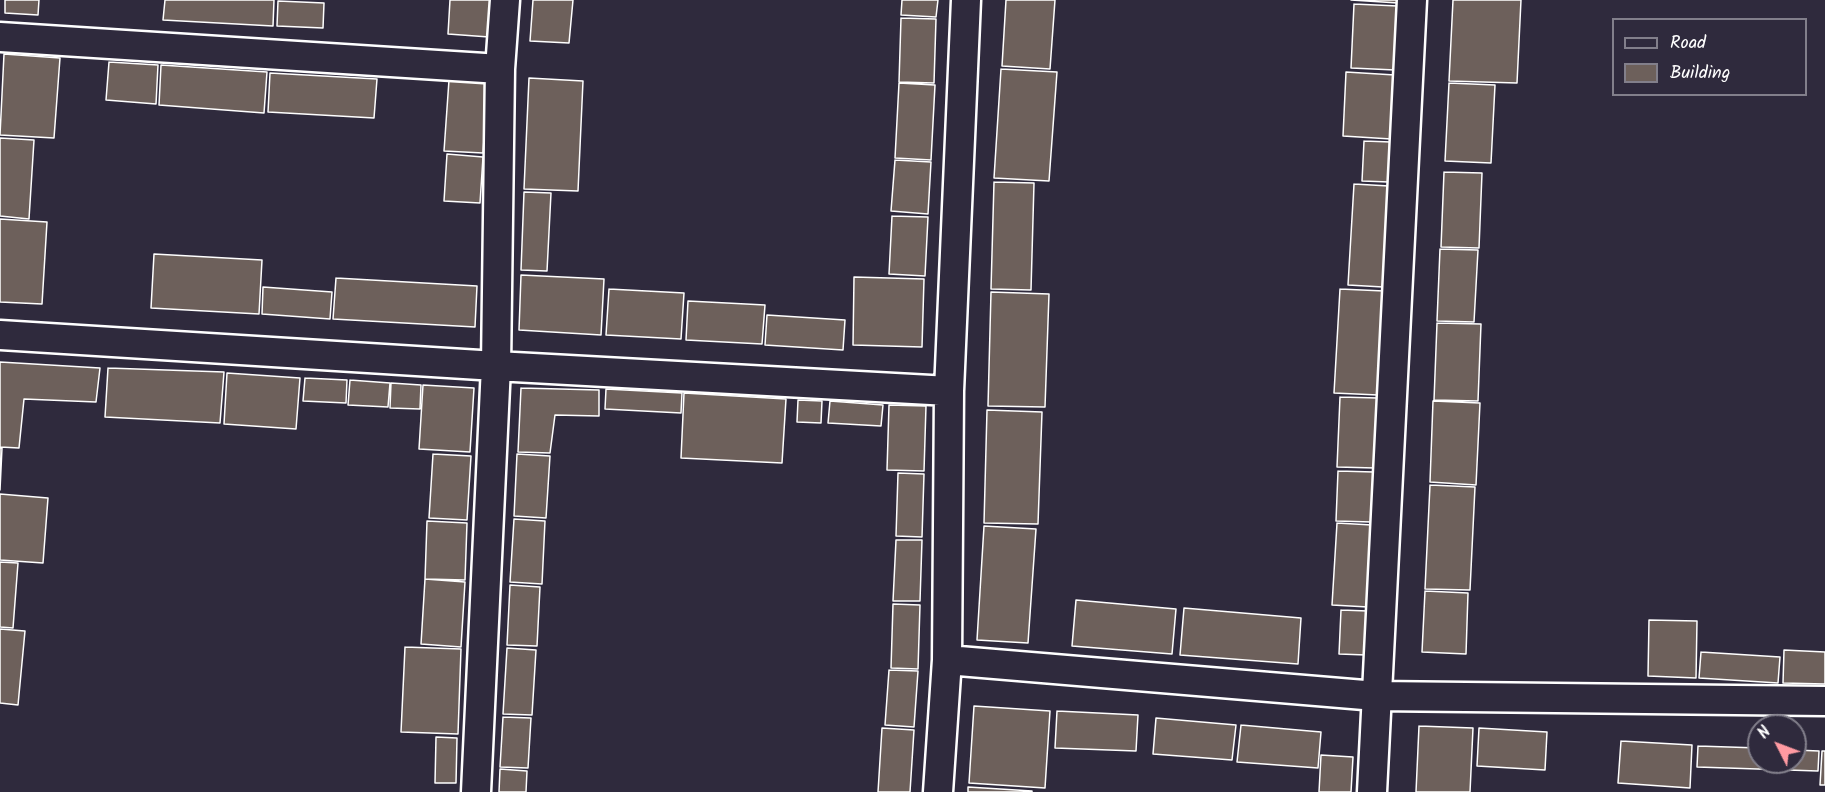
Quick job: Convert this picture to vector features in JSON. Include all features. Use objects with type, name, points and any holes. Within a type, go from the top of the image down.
[{"type":"street","points":[[476,792],[496,366],[500,69],[505,0]]},
{"type":"street","points":[[938,792],[947,660],[950,391],[966,0]]},
{"type":"street","points":[[1372,792],[1412,0]]},
{"type":"street","points":[[0,37],[500,69]]},
{"type":"street","points":[[0,334],[496,366],[950,391]]},
{"type":"street","points":[[947,660],[1376,696],[1825,701]]},
{"type":"building","points":[[5,0],[39,0],[38,15],[5,13]]},
{"type":"building","points":[[165,0],[274,0],[273,26],[163,20]]},
{"type":"building","points":[[450,0],[492,0],[489,37],[448,34]]},
{"type":"building","points":[[533,0],[573,0],[569,43],[530,41]]},
{"type":"building","points":[[902,0],[938,0],[936,17],[901,15]]},
{"type":"building","points":[[1006,0],[1055,0],[1050,69],[1002,66]]},
{"type":"building","points":[[1351,0],[1399,0],[1398,3]]},
{"type":"building","points":[[1453,0],[1521,0],[1517,83],[1449,81]]},
{"type":"building","points":[[278,1],[324,3],[323,28],[277,26]]},
{"type":"building","points":[[1354,4],[1398,6],[1395,70],[1351,68]]},
{"type":"building","points":[[901,18],[936,19],[934,83],[899,82]]},
{"type":"building","points":[[4,54],[60,58],[54,138],[0,135]]},
{"type":"building","points":[[109,62],[158,65],[156,104],[106,100]]},
{"type":"building","points":[[161,65],[267,72],[264,113],[159,105]]},
{"type":"building","points":[[1001,69],[1057,72],[1049,181],[994,178]]},
{"type":"building","points":[[1346,72],[1395,75],[1391,139],[1343,136]]},
{"type":"building","points":[[270,73],[377,79],[374,118],[268,112]]},
{"type":"building","points":[[529,78],[583,81],[578,191],[524,189]]},
{"type":"building","points":[[449,80],[488,83],[483,153],[444,151]]},
{"type":"building","points":[[899,83],[935,85],[931,160],[895,158]]},
{"type":"building","points":[[1449,83],[1495,85],[1491,163],[1445,161]]},
{"type":"building","points":[[0,138],[34,140],[29,219],[0,216]]},
{"type":"building","points":[[1364,141],[1391,142],[1389,182],[1362,181]]},
{"type":"building","points":[[447,154],[483,157],[480,203],[444,201]]},
{"type":"building","points":[[895,160],[931,162],[928,214],[891,211]]},
{"type":"building","points":[[1444,172],[1482,173],[1479,248],[1441,247]]},
{"type":"building","points":[[994,182],[1034,183],[1031,290],[991,289]]},
{"type":"building","points":[[1354,184],[1389,186],[1383,287],[1348,285]]},
{"type":"building","points":[[524,192],[551,193],[547,271],[521,270]]},
{"type":"building","points":[[892,216],[928,217],[925,276],[889,274]]},
{"type":"building","points":[[0,219],[47,222],[42,304],[0,302]]},
{"type":"building","points":[[1440,249],[1478,250],[1474,322],[1437,321]]},
{"type":"building","points":[[154,254],[262,260],[259,314],[151,308]]},
{"type":"building","points":[[521,275],[604,279],[601,335],[519,330]]},
{"type":"building","points":[[854,277],[924,279],[922,347],[853,345]]},
{"type":"building","points":[[336,278],[477,286],[475,327],[333,319]]},
{"type":"building","points":[[263,287],[332,292],[330,319],[262,314]]},
{"type":"building","points":[[609,289],[684,293],[681,339],[606,335]]},
{"type":"building","points":[[1340,289],[1384,291],[1378,395],[1334,393]]},
{"type":"building","points":[[991,292],[1049,294],[1045,407],[988,406]]},
{"type":"building","points":[[688,301],[765,305],[762,344],[686,340]]},
{"type":"building","points":[[767,315],[845,320],[843,350],[765,345]]},
{"type":"building","points":[[1437,323],[1481,324],[1478,401],[1434,400]]},
{"type":"building","points":[[0,362],[100,368],[96,402],[24,399],[19,448],[0,447]]},
{"type":"building","points":[[108,368],[224,372],[220,423],[105,417]]},
{"type":"building","points":[[227,373],[300,378],[296,429],[224,424]]},
{"type":"building","points":[[305,378],[347,380],[346,403],[303,401]]},
{"type":"building","points":[[350,380],[390,383],[388,407],[348,405]]},
{"type":"building","points":[[391,383],[421,385],[420,409],[390,408]]},
{"type":"building","points":[[423,385],[474,388],[470,452],[419,449]]},
{"type":"building","points":[[521,388],[599,390],[599,416],[555,415],[550,453],[518,452]]},
{"type":"building","points":[[606,389],[682,393],[681,413],[605,409]]},
{"type":"building","points":[[684,393],[786,399],[782,463],[681,458]]},
{"type":"building","points":[[1340,397],[1378,398],[1375,468],[1337,467]]},
{"type":"building","points":[[798,400],[822,401],[821,423],[797,422]]},
{"type":"building","points":[[830,401],[883,405],[881,426],[828,423]]},
{"type":"building","points":[[1433,401],[1480,403],[1476,485],[1430,482]]},
{"type":"building","points":[[889,405],[926,406],[924,471],[887,470]]},
{"type":"building","points":[[987,410],[1042,412],[1038,524],[984,523]]},
{"type":"building","points":[[0,448],[2,448],[0,490]]},
{"type":"building","points":[[433,454],[471,456],[467,520],[429,518]]},
{"type":"building","points":[[517,454],[550,456],[546,518],[514,516]]},
{"type":"building","points":[[1338,471],[1374,472],[1372,522],[1336,521]]},
{"type":"building","points":[[898,473],[924,474],[922,537],[896,536]]},
{"type":"building","points":[[1430,485],[1475,487],[1470,590],[1425,589]]},
{"type":"building","points":[[0,494],[48,498],[43,563],[0,560]]},
{"type":"building","points":[[514,519],[545,521],[542,584],[510,582]]},
{"type":"building","points":[[427,521],[467,523],[465,580],[425,579]]},
{"type":"building","points":[[1337,523],[1372,525],[1368,607],[1332,605]]},
{"type":"building","points":[[984,526],[1036,529],[1028,643],[977,640]]},
{"type":"building","points":[[896,540],[922,540],[920,601],[893,601]]},
{"type":"building","points":[[0,562],[18,563],[13,628],[0,627]]},
{"type":"building","points":[[425,579],[465,582],[461,647],[421,644]]},
{"type":"building","points":[[510,585],[540,587],[537,646],[507,645]]},
{"type":"building","points":[[1425,591],[1468,593],[1466,654],[1422,652]]},
{"type":"building","points":[[1076,600],[1176,609],[1172,654],[1072,646]]},
{"type":"building","points":[[893,604],[920,605],[918,669],[891,668]]},
{"type":"building","points":[[1184,608],[1301,618],[1298,664],[1180,655]]},
{"type":"building","points":[[1341,610],[1368,611],[1366,655],[1339,654]]},
{"type":"building","points":[[1649,620],[1697,621],[1696,678],[1648,676]]},
{"type":"building","points":[[0,629],[25,631],[18,705],[0,703]]},
{"type":"building","points":[[405,647],[461,649],[458,734],[401,732]]},
{"type":"building","points":[[507,648],[536,650],[532,715],[503,714]]},
{"type":"building","points":[[1784,650],[1825,652],[1825,684],[1783,683]]},
{"type":"building","points":[[1701,652],[1780,657],[1778,683],[1699,678]]},
{"type":"building","points":[[889,670],[918,671],[914,727],[885,725]]},
{"type":"building","points":[[974,706],[1050,711],[1045,788],[969,783]]},
{"type":"building","points":[[1057,711],[1138,715],[1136,751],[1055,748]]},
{"type":"building","points":[[503,717],[531,718],[528,768],[500,767]]},
{"type":"building","points":[[1156,718],[1236,725],[1232,760],[1153,754]]},
{"type":"building","points":[[1241,725],[1321,732],[1318,768],[1237,762]]},
{"type":"building","points":[[1419,726],[1473,728],[1470,792],[1416,792]]},
{"type":"building","points":[[882,728],[914,730],[910,792],[878,792]]},
{"type":"building","points":[[1479,728],[1547,732],[1545,770],[1477,766]]},
{"type":"building","points":[[436,737],[457,738],[456,783],[435,783]]},
{"type":"building","points":[[1621,741],[1692,745],[1690,788],[1618,783]]},
{"type":"building","points":[[1698,746],[1747,748],[1747,769],[1697,767]]},
{"type":"building","points":[[1807,750],[1819,751],[1818,771],[1807,771]]},
{"type":"building","points":[[1822,751],[1825,751],[1825,785],[1820,785]]},
{"type":"building","points":[[1321,755],[1353,757],[1351,792],[1319,792]]},
{"type":"building","points":[[500,769],[527,771],[526,792],[499,792]]},
{"type":"building","points":[[968,787],[1032,791],[1032,792],[968,792]]}]
